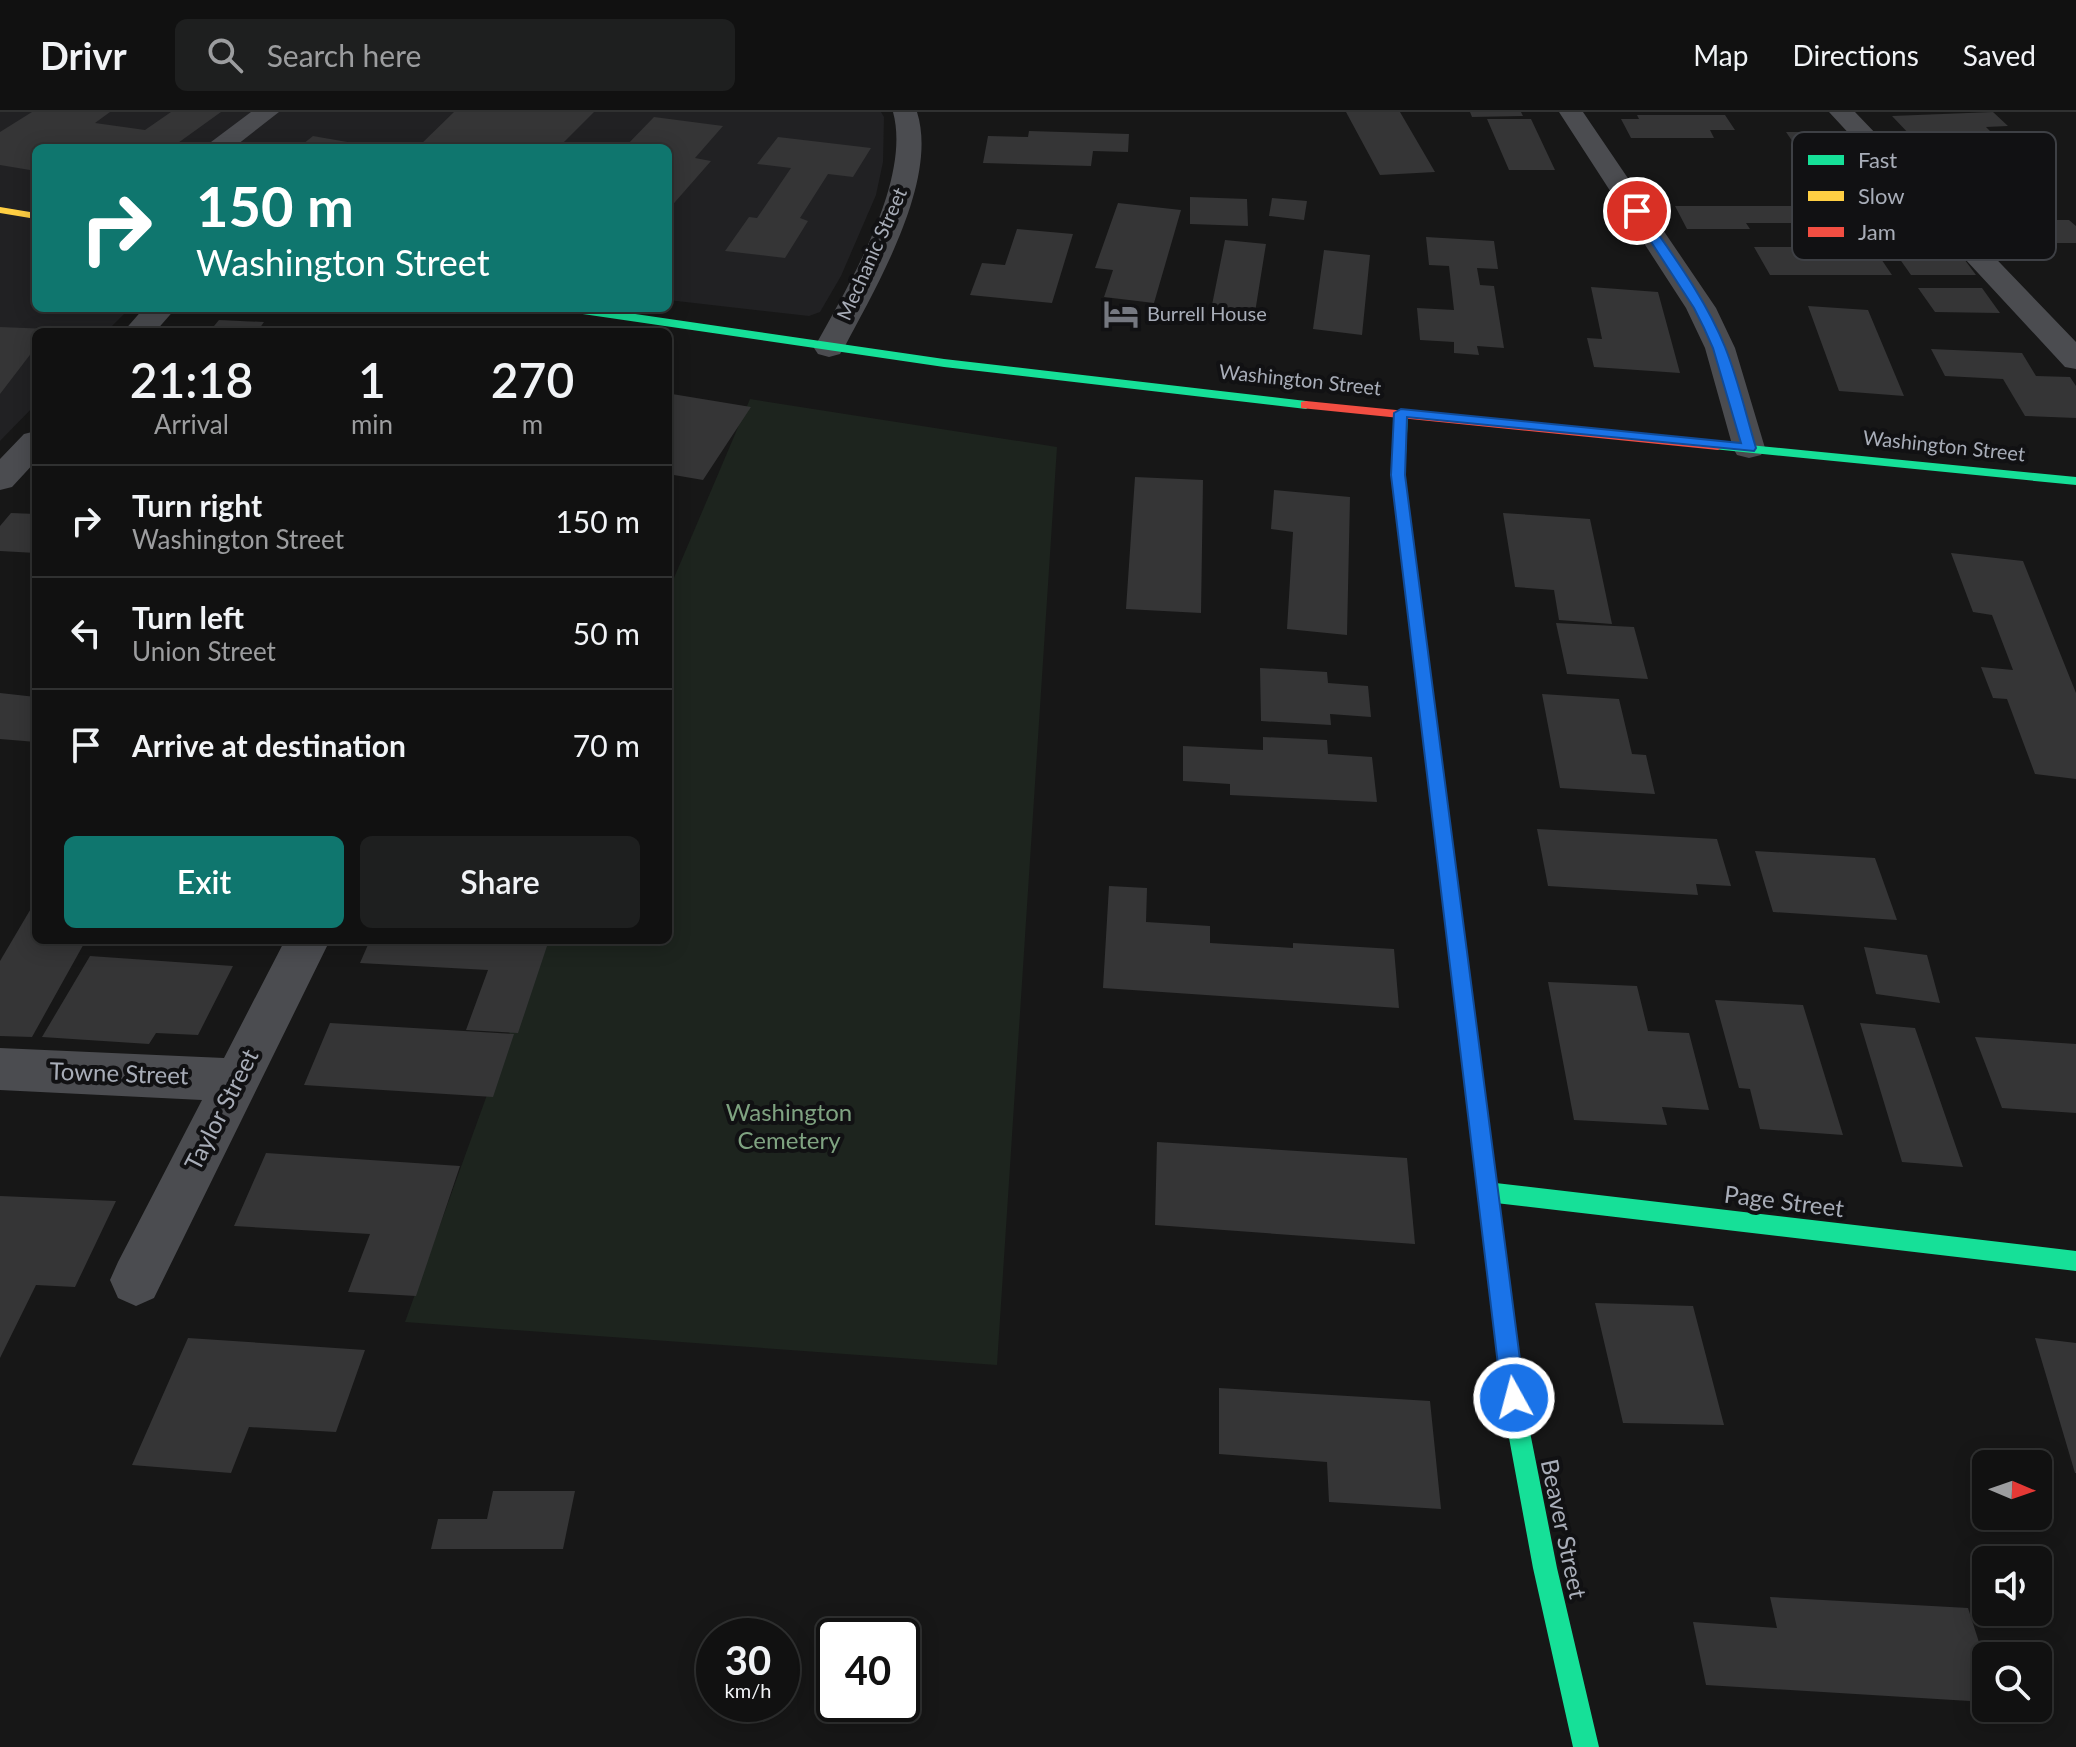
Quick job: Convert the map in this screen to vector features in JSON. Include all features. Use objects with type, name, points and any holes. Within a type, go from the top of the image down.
[{"type":"main road","points":[[0,210],[32,215]]},
{"type":"main road","name":"Washington Street","points":[[582,312],[629,326]]},
{"type":"main road","name":"Washington Street","points":[[672,331],[1105,382],[2076,481]]},
{"type":"main road","name":"Beaver Street","points":[[1401,413],[1398,475],[1518,1427],[1545,1568],[1586,1747]]},
{"type":"main road","name":"Page Street","points":[[1487,1192],[2076,1261]]},
{"type":"street","points":[[222,144],[267,112]]},
{"type":"street","name":"Mechanic Street","points":[[829,348],[851,307],[902,190],[912,148],[909,117],[905,112]]},
{"type":"street","points":[[1571,112],[1701,308],[1720,348],[1749,448]]},
{"type":"street","points":[[1841,112],[1860,132]]},
{"type":"street","points":[[1981,260],[2076,360]]},
{"type":"street","points":[[142,328],[157,312]]},
{"type":"street","points":[[0,479],[32,445]]},
{"type":"street","name":"Taylor Street","points":[[136,1280],[306,944]]},
{"type":"street","name":"Towne Street","points":[[0,1069],[237,1080]]},
{"type":"shaded area","points":[[0,112],[881,112],[884,117],[883,162],[876,195],[841,276],[820,312],[809,316],[672,300],[672,144],[32,144],[32,312],[126,312],[110,328],[32,328],[32,408],[0,441]]},
{"type":"green space","name":"Washington Cemetery","points":[[750,399],[1057,447],[997,1365],[405,1322],[542,944],[672,944],[672,583]]},
{"type":"building","points":[[32,112],[110,112],[95,123],[145,130],[171,112],[221,112],[177,144],[32,144],[32,170],[0,165],[0,132]]},
{"type":"building","points":[[454,112],[594,112],[562,144],[421,144]]},
{"type":"building","points":[[1346,112],[1400,112],[1435,172],[1380,175]]},
{"type":"building","points":[[1470,112],[1521,112],[1523,116],[1472,117]]},
{"type":"building","points":[[1993,112],[2008,126],[1986,127],[1991,132],[1907,132],[1892,116]]},
{"type":"building","points":[[1637,115],[1725,115],[1735,130],[1710,130],[1714,138],[1631,138],[1621,119],[1639,119]]},
{"type":"building","points":[[654,117],[723,126],[695,158],[711,161],[672,205],[672,144],[628,144]]},
{"type":"building","points":[[1487,119],[1531,119],[1555,170],[1509,170]]},
{"type":"building","points":[[1029,131],[1129,134],[1128,152],[1093,151],[1091,166],[983,163],[988,136],[1028,137]]},
{"type":"building","points":[[313,136],[353,143],[352,144],[303,144]]},
{"type":"building","points":[[778,137],[871,148],[853,177],[828,174],[800,218],[808,221],[785,258],[725,251],[749,217],[757,218],[791,168],[757,164]]},
{"type":"building","points":[[1190,197],[1247,199],[1248,226],[1190,224]]},
{"type":"building","points":[[1272,198],[1307,201],[1304,220],[1269,216]]},
{"type":"building","points":[[1118,203],[1181,210],[1154,303],[1104,297],[1113,270],[1095,268]]},
{"type":"building","points":[[1675,206],[1792,206],[1792,223],[1746,223],[1750,229],[1687,229]]},
{"type":"building","points":[[2056,220],[2069,220],[2076,226],[2076,243],[2056,243]]},
{"type":"building","points":[[1017,229],[1073,234],[1052,303],[970,295],[982,263],[1005,265]]},
{"type":"building","points":[[1426,237],[1494,241],[1498,269],[1477,268],[1480,285],[1494,286],[1504,348],[1477,346],[1479,355],[1454,353],[1454,342],[1420,340],[1417,308],[1454,310],[1449,266],[1429,265]]},
{"type":"building","points":[[1225,240],[1266,244],[1253,325],[1209,320]]},
{"type":"building","points":[[1754,247],[1792,247],[1792,260],[1882,260],[1892,275],[1770,275]]},
{"type":"building","points":[[1324,250],[1370,255],[1362,335],[1313,329]]},
{"type":"building","points":[[1900,260],[1965,260],[1976,275],[1911,275]]},
{"type":"building","points":[[1591,287],[1658,292],[1680,373],[1594,367],[1587,338],[1602,339]]},
{"type":"building","points":[[1918,288],[1982,288],[2000,313],[1935,312]]},
{"type":"building","points":[[1808,306],[1868,310],[1904,396],[1839,391]]},
{"type":"building","points":[[219,320],[264,322],[260,328],[212,328]]},
{"type":"building","points":[[0,327],[32,328],[32,352],[0,394]]},
{"type":"building","points":[[1931,349],[2022,353],[2036,376],[2070,377],[2076,386],[2076,418],[2025,416],[2003,379],[1945,376]]},
{"type":"building","points":[[672,394],[751,407],[703,480],[672,475]]},
{"type":"building","points":[[1135,477],[1203,480],[1201,613],[1126,609]]},
{"type":"building","points":[[1274,490],[1350,497],[1347,635],[1287,629],[1293,532],[1271,529]]},
{"type":"building","points":[[11,513],[32,514],[32,553],[0,551],[0,526]]},
{"type":"building","points":[[1503,513],[1590,519],[1612,624],[1559,620],[1554,590],[1515,587]]},
{"type":"building","points":[[1951,553],[2023,561],[2076,693],[2076,779],[2035,774],[2007,699],[1993,698],[1981,667],[2013,670],[1992,615],[1973,612]]},
{"type":"building","points":[[1556,623],[1634,627],[1648,679],[1567,674]]},
{"type":"building","points":[[1260,668],[1327,672],[1328,683],[1368,686],[1371,717],[1330,714],[1331,725],[1261,721]]},
{"type":"building","points":[[0,693],[32,697],[32,742],[0,739]]},
{"type":"building","points":[[1542,694],[1619,699],[1632,754],[1646,755],[1655,794],[1560,788]]},
{"type":"building","points":[[1263,737],[1327,740],[1328,754],[1372,757],[1377,802],[1230,795],[1230,784],[1183,781],[1183,746],[1263,750]]},
{"type":"building","points":[[1537,829],[1717,839],[1731,886],[1696,884],[1698,895],[1548,886]]},
{"type":"building","points":[[1755,851],[1875,858],[1897,920],[1773,912]]},
{"type":"building","points":[[1109,886],[1147,888],[1146,922],[1210,926],[1210,943],[1293,948],[1293,943],[1394,949],[1399,1008],[1103,988]]},
{"type":"building","points":[[32,907],[32,944],[84,944],[32,1037],[0,1036],[0,961]]},
{"type":"building","points":[[368,944],[548,944],[518,1033],[466,1030],[488,970],[360,963]]},
{"type":"building","points":[[1864,947],[1927,955],[1940,1003],[1876,994]]},
{"type":"building","points":[[90,956],[233,966],[198,1035],[156,1033],[149,1044],[42,1037]]},
{"type":"building","points":[[1548,982],[1637,986],[1648,1031],[1689,1033],[1709,1110],[1662,1107],[1667,1125],[1574,1120]]},
{"type":"building","points":[[1715,1000],[1803,1005],[1843,1135],[1760,1129],[1750,1089],[1739,1088]]},
{"type":"building","points":[[330,1023],[514,1034],[493,1097],[304,1085]]},
{"type":"building","points":[[1860,1023],[1915,1028],[1963,1167],[1902,1162]]},
{"type":"building","points":[[1975,1037],[2076,1044],[2076,1113],[2002,1108]]},
{"type":"building","points":[[1157,1142],[1407,1158],[1415,1244],[1155,1225]]},
{"type":"building","points":[[266,1153],[460,1166],[416,1296],[348,1292],[370,1234],[234,1226]]},
{"type":"building","points":[[0,1196],[116,1201],[75,1287],[36,1285],[0,1358]]},
{"type":"building","points":[[1595,1303],[1693,1306],[1724,1425],[1623,1423]]},
{"type":"building","points":[[188,1338],[365,1350],[336,1432],[249,1427],[231,1473],[132,1465]]},
{"type":"building","points":[[2035,1338],[2076,1343],[2076,1473],[2075,1473]]},
{"type":"building","points":[[1219,1388],[1430,1401],[1441,1509],[1329,1502],[1327,1462],[1219,1454]]},
{"type":"building","points":[[493,1491],[575,1491],[563,1549],[431,1549],[438,1519],[487,1519]]},
{"type":"building","points":[[1770,1597],[1968,1608],[1979,1642],[1972,1642],[1972,1701],[1706,1685],[1693,1622],[1777,1628]]},
{"type":"traffic: fast","points":[[596,312],[944,363],[1306,405]]},
{"type":"traffic: fast","points":[[1401,413],[1398,475],[1438,792]]},
{"type":"traffic: fast","points":[[1718,446],[2076,481]]},
{"type":"traffic: fast","points":[[1487,1192],[2076,1261]]},
{"type":"traffic: fast","points":[[1491,1216],[1518,1427],[1545,1568],[1586,1747]]},
{"type":"traffic: slow","points":[[0,210],[32,215]]},
{"type":"traffic: slow","points":[[1438,792],[1491,1216]]},
{"type":"traffic: jam","points":[[1306,405],[1718,446]]},
{"type":"place","name":"Burrell House","points":[[1121,314]]},
{"type":"route","points":[[1514,1398],[1398,475],[1401,413],[1749,448],[1720,348],[1701,308],[1637,211]]}]
